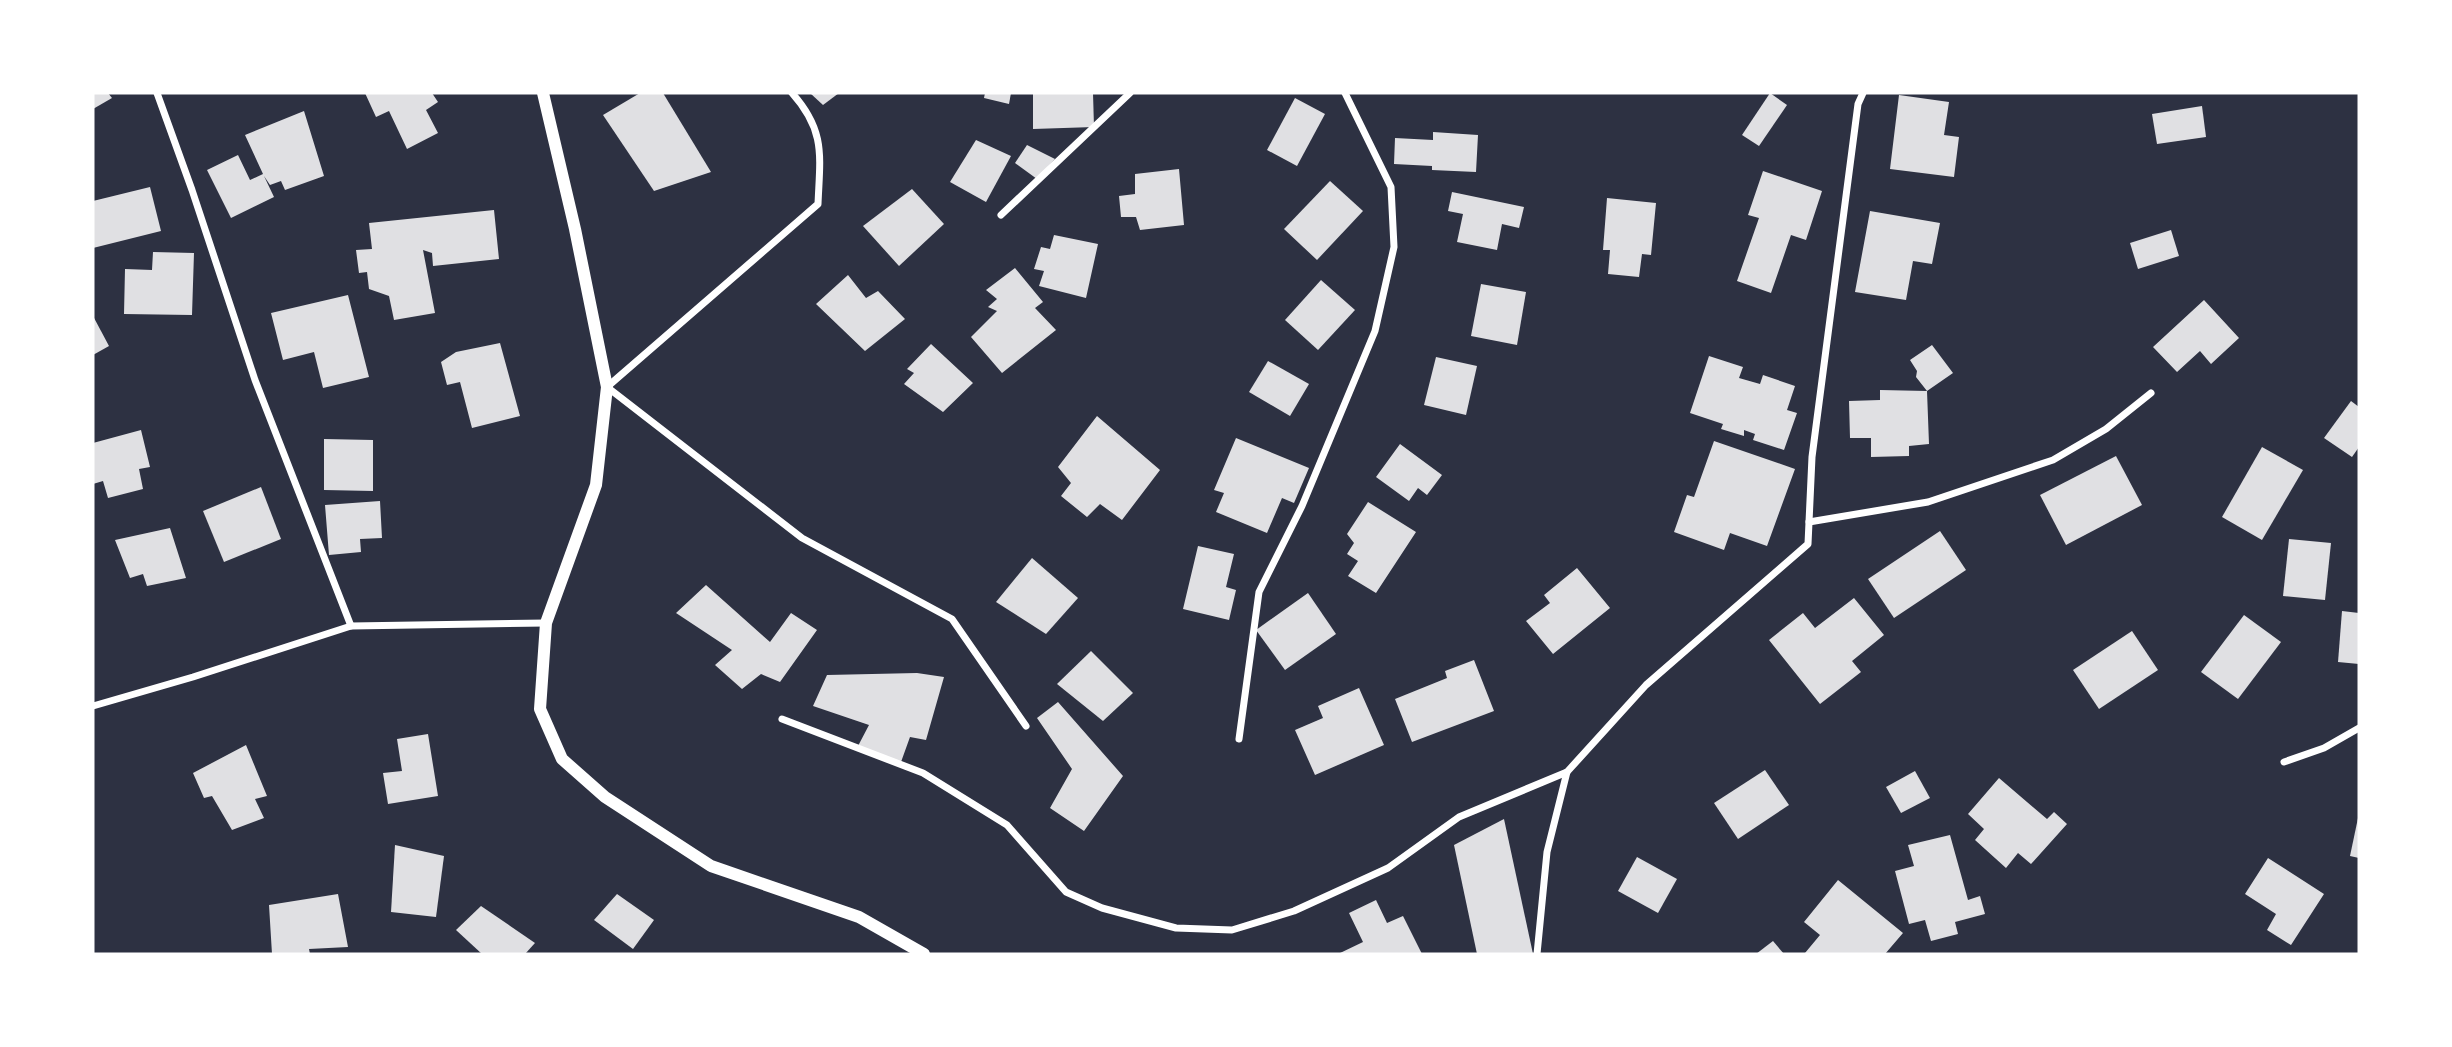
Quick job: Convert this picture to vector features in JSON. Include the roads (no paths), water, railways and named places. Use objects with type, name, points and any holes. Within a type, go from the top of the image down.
[{"type":"street","points":[[157,93],[255,380],[351,626]]},
{"type":"street","points":[[543,93],[575,229],[607,387],[596,485],[546,623],[540,709],[562,759],[606,797],[711,866],[859,917],[924,954]]},
{"type":"street","points":[[607,387],[818,204],[821,149],[809,112],[792,93]]},
{"type":"street","points":[[1001,215],[1130,93]]},
{"type":"street","points":[[1239,739],[1259,592],[1302,506],[1375,331],[1394,247],[1391,187],[1345,93]]},
{"type":"street","points":[[782,719],[923,773],[1007,825],[1066,892],[1102,908],[1176,928],[1232,930],[1294,911],[1388,868],[1459,817],[1567,772],[1646,685],[1808,544],[1812,457],[1858,104],[1863,93]]},
{"type":"street","points":[[607,387],[802,538],[952,620],[1026,726]]},
{"type":"street","points":[[1810,522],[1928,502],[2053,460],[2106,429],[2151,394]]},
{"type":"street","points":[[93,706],[351,626],[546,623]]},
{"type":"street","points":[[2284,762],[2324,748],[2359,728]]},
{"type":"street","points":[[1537,954],[1547,852],[1567,772]]}]
